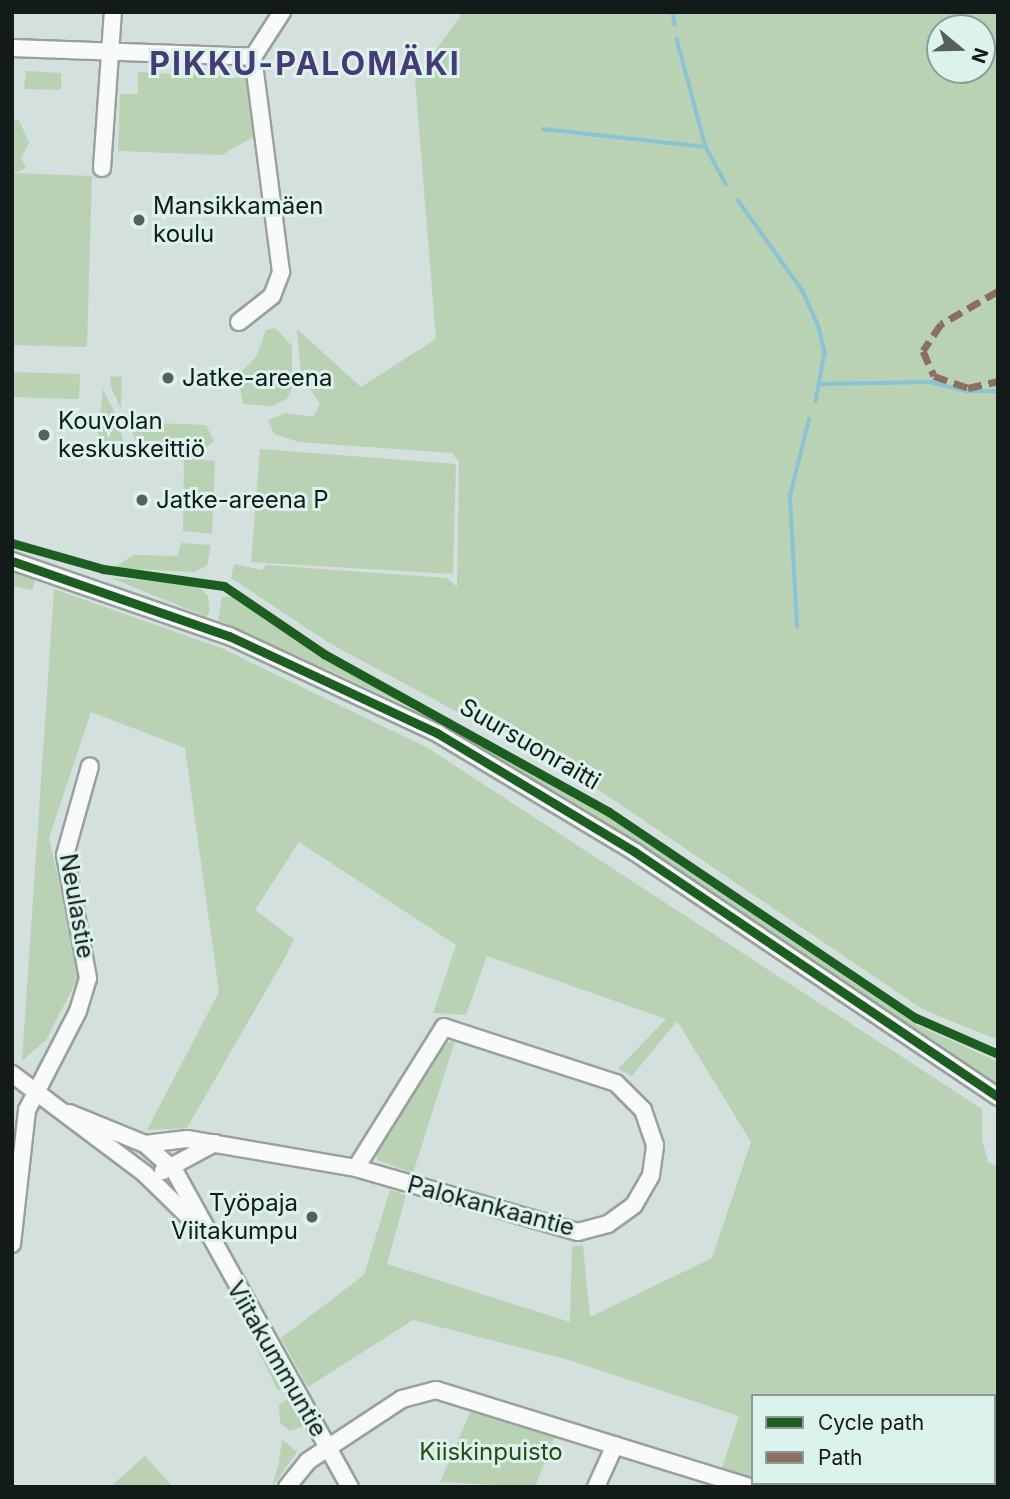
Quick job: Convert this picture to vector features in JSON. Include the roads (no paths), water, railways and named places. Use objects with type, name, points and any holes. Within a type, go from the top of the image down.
[{"type":"street","points":[[102,168],[107,52],[113,12]]},
{"type":"street","points":[[239,322],[272,296],[281,272],[253,57],[282,12]]},
{"type":"street","points":[[12,48],[253,57]]},
{"type":"street","points":[[12,561],[229,636],[454,742],[624,845],[998,1097]]},
{"type":"street","name":"Neulastie","points":[[12,1244],[33,1089],[78,1011],[88,978],[65,855],[90,766]]},
{"type":"street","name":"Palokankaantie","points":[[69,1113],[145,1144],[215,1143],[356,1168],[578,1232],[608,1224],[634,1205],[652,1175],[655,1144],[643,1110],[616,1083],[444,1027],[356,1168]]},
{"type":"street","name":"Palokankaantie","points":[[12,1074],[69,1113],[143,1172]]},
{"type":"street","points":[[145,1144],[143,1172],[174,1170],[215,1143]]},
{"type":"street","name":"Viitakummuntie","points":[[145,1144],[174,1170],[203,1232],[349,1487]]},
{"type":"street","name":"Viitakummuntie","points":[[143,1172],[203,1232]]},
{"type":"street","points":[[286,1487],[328,1449],[402,1399],[436,1390],[744,1486]]},
{"type":"street","points":[[597,1487],[615,1445]]},
{"type":"waterway","points":[[673,12],[675,25]]},
{"type":"waterway","points":[[677,39],[706,147],[726,184]]},
{"type":"waterway","points":[[543,129],[706,147]]},
{"type":"waterway","points":[[738,200],[803,291],[818,324],[825,353],[816,401]]},
{"type":"waterway","points":[[820,384],[930,382],[966,391],[998,391]]},
{"type":"waterway","points":[[797,627],[790,496],[809,419]]},
{"type":"place","name":"Mansikkamäen koulu","points":[[139,220]]},
{"type":"place","name":"Jatke-areena","points":[[168,378]]},
{"type":"place","name":"Kouvolan keskuskeittiö","points":[[44,435]]},
{"type":"place","name":"Jatke-areena P","points":[[142,500]]},
{"type":"place","name":"Työpaja Viitakumpu","points":[[312,1217]]},
{"type":"district","name":"PIKKU-PALOMÄKI","points":[[305,64]]},
{"type":"park label","name":"Kiiskinpuisto","points":[[491,1452]]}]
